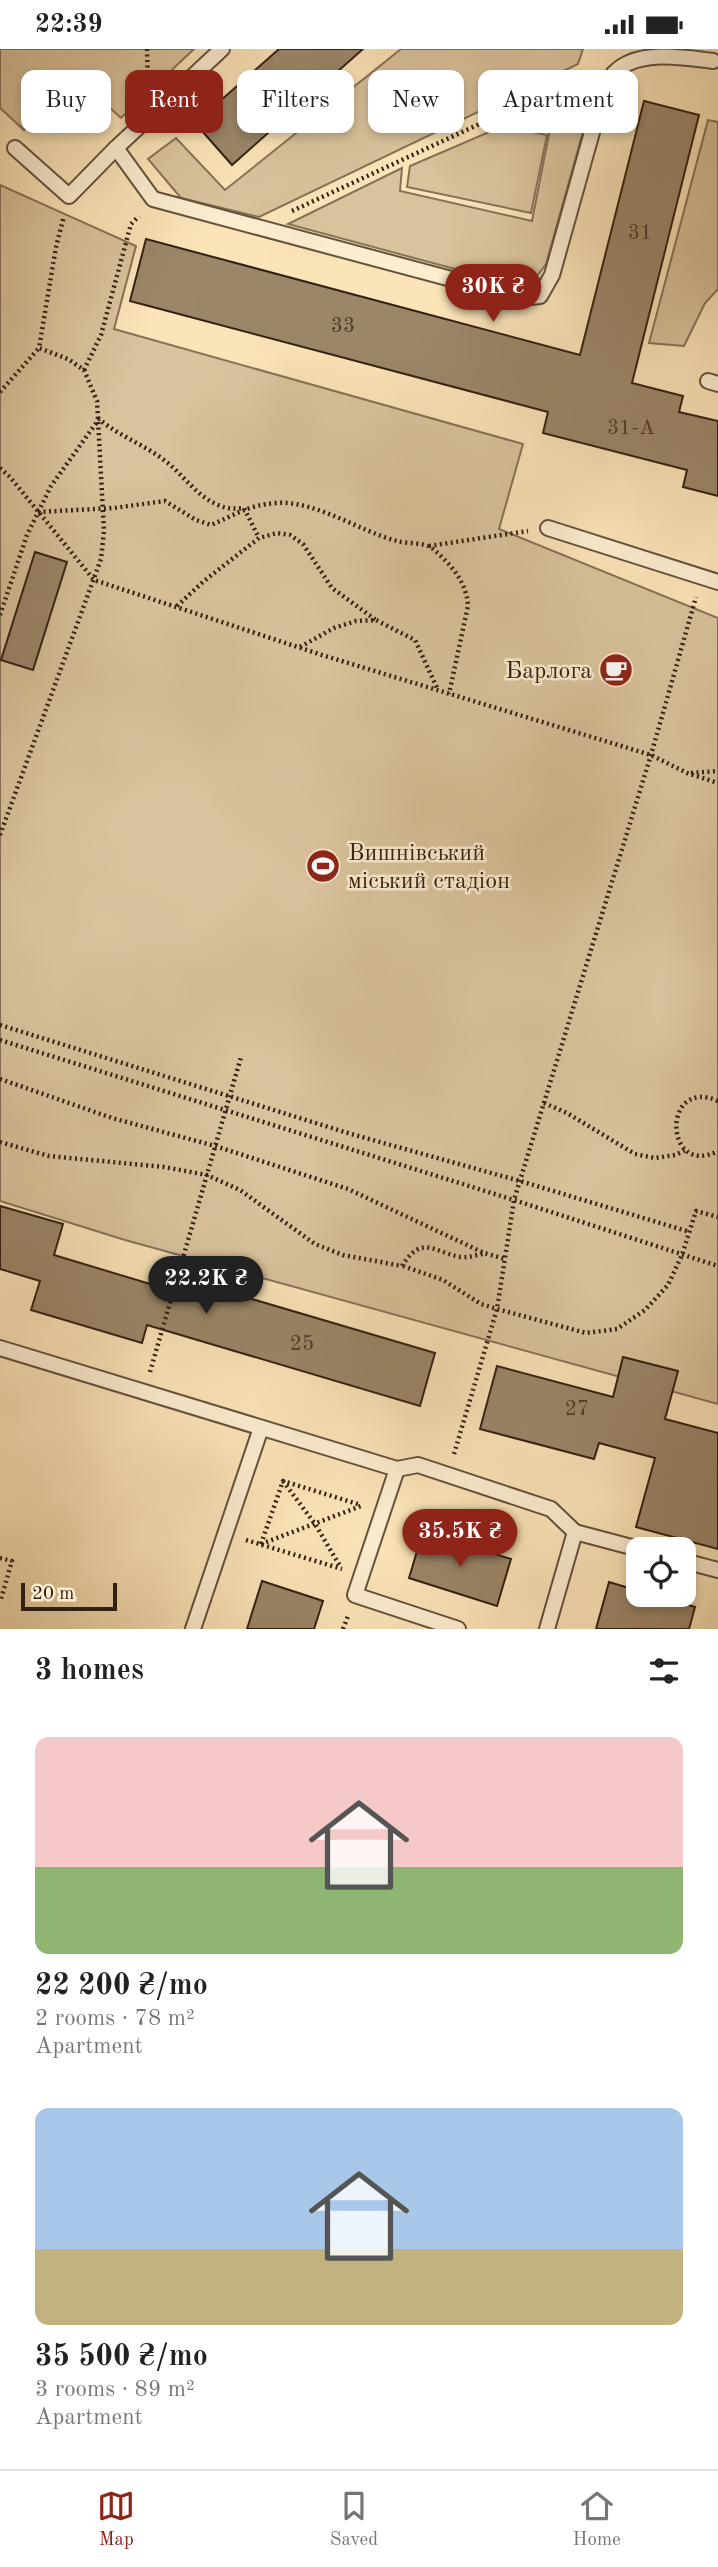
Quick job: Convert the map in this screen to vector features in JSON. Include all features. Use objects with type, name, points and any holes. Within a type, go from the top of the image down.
[{"type":"lane","points":[[15,148],[69,196],[222,49]]},
{"type":"lane","points":[[618,70],[631,60],[658,55],[715,57]]},
{"type":"lane","points":[[117,148],[153,199],[522,298],[540,296],[552,275],[592,133]]},
{"type":"lane","points":[[548,528],[718,582]]},
{"type":"lane","points":[[0,1348],[397,1469],[418,1465],[551,1509],[575,1532],[626,1546]]},
{"type":"lane","points":[[193,1629],[261,1428]]},
{"type":"lane","points":[[397,1469],[355,1595],[458,1629]]},
{"type":"lane","points":[[547,1629],[575,1532]]},
{"type":"lane","points":[[696,1564],[718,1570]]},
{"type":"path","points":[[257,227],[478,124]]},
{"type":"path","points":[[0,392],[39,348],[55,247],[69,196]]},
{"type":"path","points":[[83,370],[101,335],[131,224],[153,199]]},
{"type":"path","points":[[0,835],[102,559],[104,508],[97,401],[83,370],[68,359],[39,348]]},
{"type":"path","points":[[99,419],[114,431],[163,459],[184,476],[198,494],[227,509],[278,503],[302,505],[397,541],[428,546],[548,528]]},
{"type":"path","points":[[0,615],[27,534],[51,486],[99,419]]},
{"type":"path","points":[[0,468],[93,580],[449,694],[651,755],[687,773],[718,783]]},
{"type":"path","points":[[38,512],[165,501],[211,525],[244,508]]},
{"type":"path","points":[[244,508],[259,538]]},
{"type":"path","points":[[176,607],[259,538],[277,533],[290,535],[303,544],[332,588],[376,620],[415,640],[439,690]]},
{"type":"path","points":[[428,546],[456,573],[467,592],[468,607],[449,694]]},
{"type":"path","points":[[448,1475],[497,1309],[514,1200],[651,755],[702,577]]},
{"type":"path","points":[[300,647],[334,628],[356,621],[376,620]]},
{"type":"path","points":[[687,773],[718,771]]},
{"type":"path","points":[[0,1025],[351,1134],[690,1232]]},
{"type":"path","points":[[0,1041],[718,1266]]},
{"type":"path","points":[[144,1392],[241,1057]]},
{"type":"path","points":[[0,1079],[112,1118],[215,1146],[348,1189],[484,1254],[505,1259]]},
{"type":"path","points":[[718,1101],[707,1097],[689,1101],[677,1114],[675,1133],[679,1143],[695,1155],[705,1156],[718,1151]]},
{"type":"path","points":[[544,1103],[568,1113],[635,1154],[655,1158],[686,1150]]},
{"type":"path","points":[[0,1142],[49,1157],[164,1167],[207,1175],[240,1189],[315,1244],[343,1255],[402,1266],[443,1280],[481,1304],[586,1333],[617,1329],[646,1310],[668,1285],[682,1255],[696,1211],[718,1217]]},
{"type":"path","points":[[402,1266],[408,1257],[425,1246],[435,1247],[458,1257],[484,1254]]},
{"type":"path","points":[[261,1544],[283,1481]]},
{"type":"path","points":[[283,1481],[315,1524],[341,1568]]},
{"type":"path","points":[[283,1481],[363,1506]]},
{"type":"path","points":[[261,1544],[363,1506]]},
{"type":"path","points":[[359,1518],[363,1506]]},
{"type":"path","points":[[225,1534],[362,1575]]},
{"type":"path","points":[[341,1568],[346,1556]]},
{"type":"path","points":[[0,1558],[12,1562],[0,1602]]},
{"type":"shaded area","points":[[0,49],[194,49],[172,70],[125,70],[125,114],[121,118],[111,109],[111,70],[21,70],[21,127],[0,108]]},
{"type":"shaded area","points":[[401,49],[583,49],[578,64],[565,70],[478,70],[478,112],[464,119],[464,70],[375,70]]},
{"type":"shaded area","points":[[368,75],[368,133],[434,133],[259,217],[181,198],[148,159],[176,138],[225,190],[296,133],[354,133],[354,87]]},
{"type":"shaded area","points":[[708,120],[718,122],[718,289],[705,303],[684,346],[649,343]]},
{"type":"shaded area","points":[[487,133],[547,135],[531,213],[407,187],[410,166]]},
{"type":"shaded area","points":[[549,133],[583,133],[546,264],[531,281],[518,286],[288,224],[402,168],[400,191],[532,221]]},
{"type":"shaded area","points":[[0,185],[136,246],[114,329],[523,444],[499,529],[718,618],[718,1404],[125,1240],[0,1201]]},
{"type":"building","points":[[279,49],[363,49],[339,70],[255,70]]},
{"type":"building","points":[[237,86],[237,133],[268,133],[232,165],[204,133],[223,133],[223,98]]},
{"type":"building","points":[[644,101],[699,115],[632,383],[683,396],[679,412],[718,421],[718,496],[683,487],[687,470],[543,433],[548,412],[130,301],[146,239],[580,355]]},
{"type":"building","points":[[35,552],[67,562],[33,670],[1,660]]},
{"type":"building","points":[[0,1206],[63,1224],[54,1255],[180,1293],[184,1279],[435,1353],[420,1406],[147,1325],[142,1343],[31,1310],[40,1281],[0,1269]]},
{"type":"building","points":[[623,1357],[678,1371],[665,1419],[718,1433],[718,1549],[696,1543],[696,1537],[673,1537],[636,1527],[655,1458],[599,1443],[594,1459],[480,1429],[497,1366],[613,1397]]},
{"type":"building","points":[[423,1531],[511,1559],[497,1606],[409,1578]]},
{"type":"building","points":[[262,1581],[323,1601],[314,1629],[247,1629]]},
{"type":"building","points":[[609,1582],[626,1587],[626,1607],[695,1607],[689,1629],[596,1629]]},
{"type":"place","name":"Барлога","points":[[616,670]]},
{"type":"place","name":"Вишнівський міський стадіон","points":[[323,866]]}]
